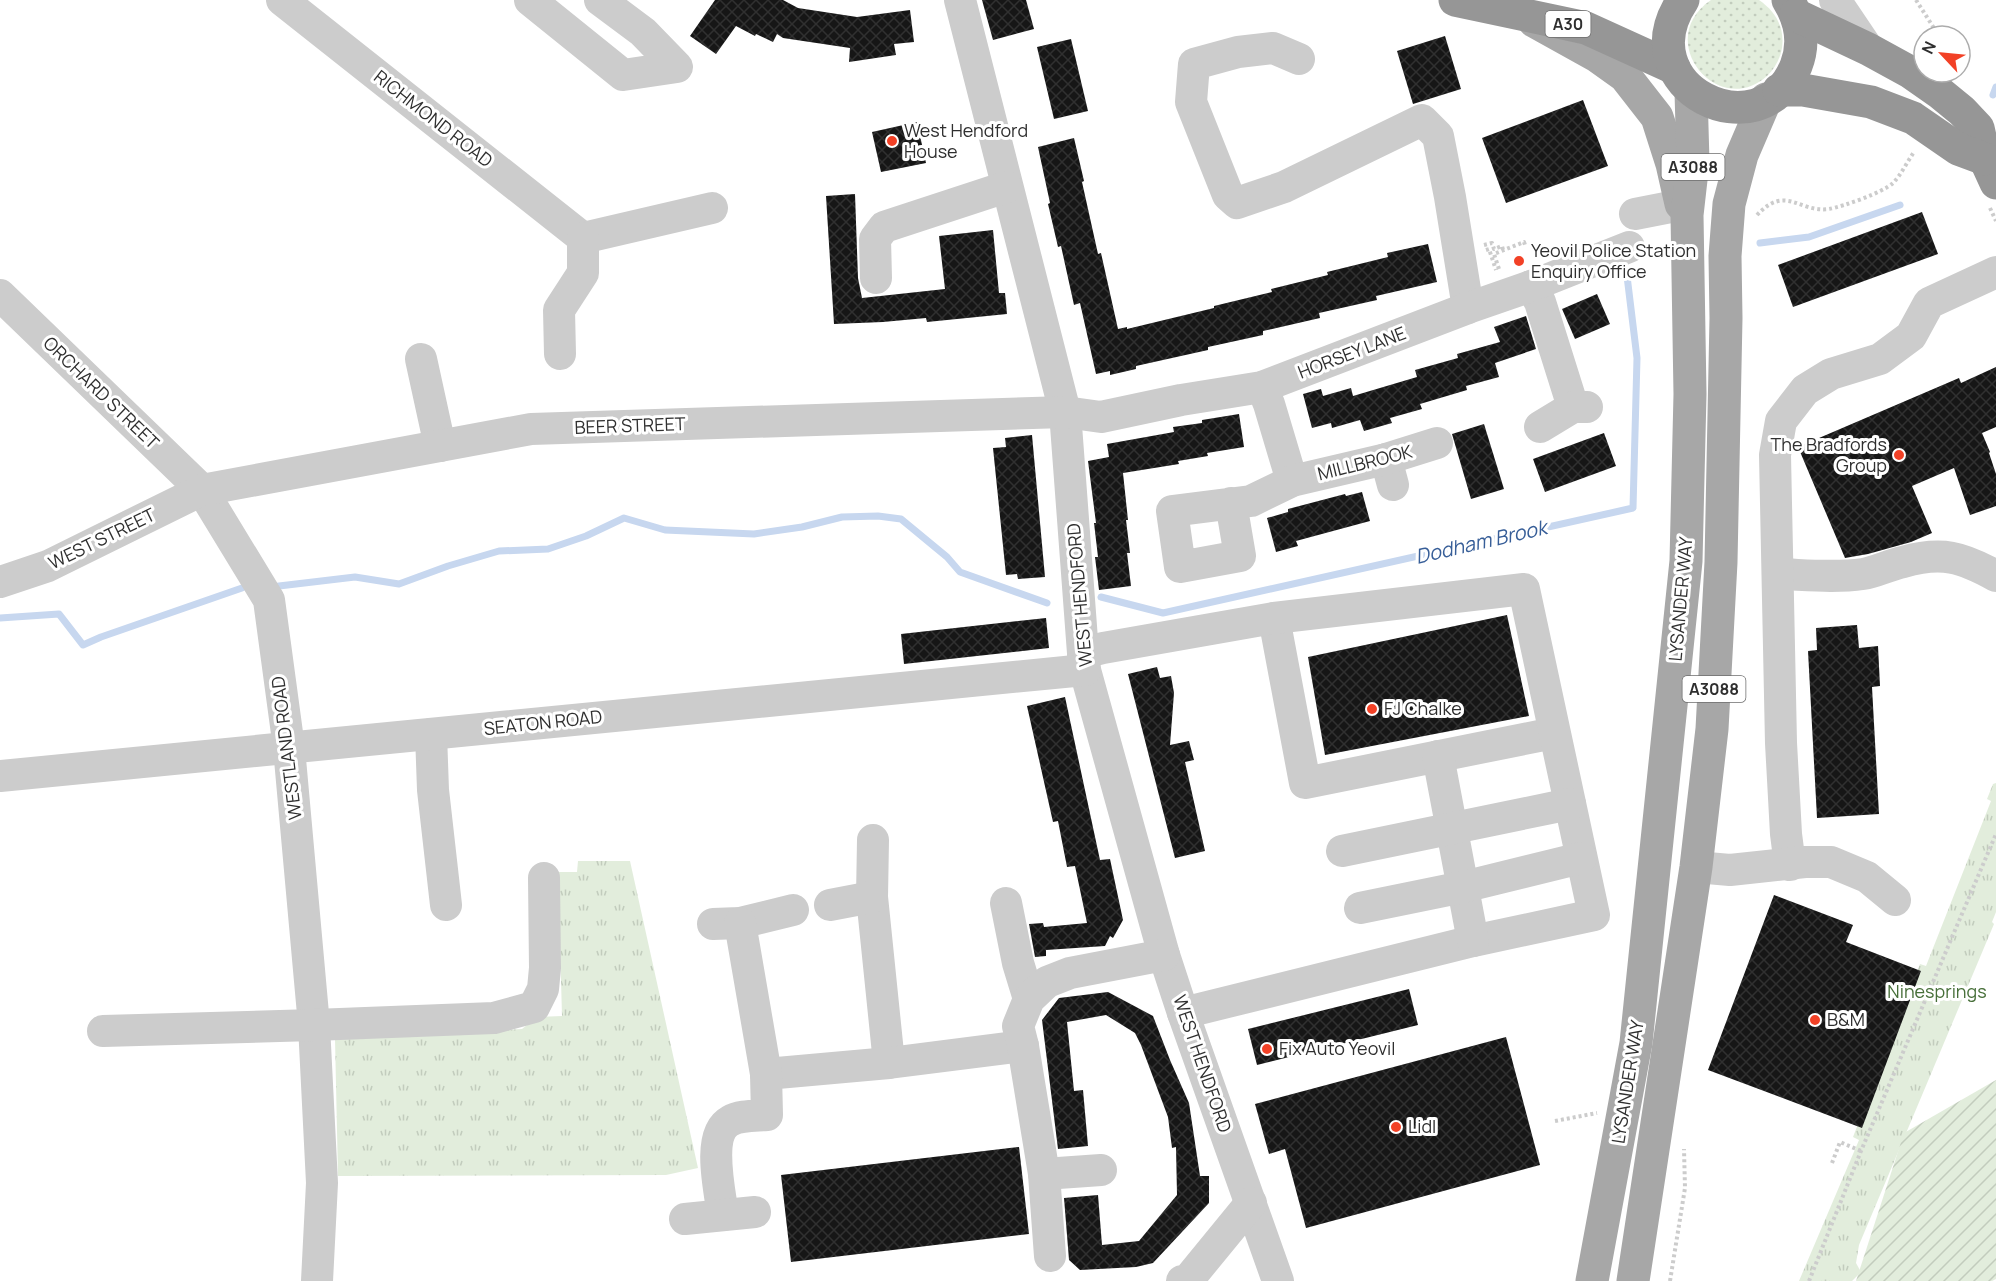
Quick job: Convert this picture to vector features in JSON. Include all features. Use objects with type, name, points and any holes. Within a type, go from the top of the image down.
[{"type":"highway","name":"A30","points":[[1455,0],[1586,28],[1683,80]]},
{"type":"highway","points":[[1683,0],[1675,12],[1669,30],[1669,50],[1683,80],[1705,100],[1720,106],[1736,108],[1752,105],[1773,95],[1803,90],[1871,102],[1913,118],[1990,171]]},
{"type":"highway","points":[[1773,95],[1792,74],[1800,55],[1802,35],[1792,7]]},
{"type":"highway","points":[[1792,7],[1910,72],[1940,93],[1971,119],[1978,128],[1990,171]]},
{"type":"main road","points":[[1522,14],[1597,56],[1625,76],[1657,117],[1684,210]]},
{"type":"main road","name":"LYSANDER WAY","points":[[1592,1281],[1636,1043],[1686,561],[1690,394],[1684,210],[1693,162],[1694,124],[1683,80]]},
{"type":"main road","name":"LYSANDER WAY","points":[[1633,1281],[1696,867],[1712,729],[1721,562],[1726,318],[1725,256],[1729,204],[1742,155],[1773,95]]},
{"type":"street","name":"RICHMOND ROAD","points":[[282,0],[584,238]]},
{"type":"street","points":[[530,0],[623,75],[677,67],[643,32],[600,0]]},
{"type":"street","name":"WEST HENDFORD","points":[[960,0],[1065,412],[1084,662],[1164,955],[1278,1281]]},
{"type":"street","points":[[1835,0],[1868,48]]},
{"type":"street","points":[[1299,59],[1273,48],[1238,52],[1194,64],[1191,102],[1228,195],[1237,203],[1284,187],[1422,120],[1438,136],[1450,196],[1467,308]]},
{"type":"street","points":[[876,278],[875,238],[884,227],[1006,187]]},
{"type":"street","points":[[560,354],[559,310],[583,273],[584,238],[712,208]]},
{"type":"street","points":[[1635,214],[1684,210]]},
{"type":"street","name":"HORSEY LANE","points":[[1065,412],[1101,417],[1181,400],[1262,387],[1629,247]]},
{"type":"street","points":[[1790,864],[1781,742],[1775,455],[1780,421],[1805,390],[1831,374],[1880,358],[1911,336],[1929,303],[1996,272]]},
{"type":"street","points":[[1531,286],[1580,407],[1540,427]]},
{"type":"street","name":"ORCHARD STREET","points":[[0,295],[202,490]]},
{"type":"street","points":[[421,359],[440,446]]},
{"type":"street","name":"MILLBROOK","points":[[1262,387],[1292,481]]},
{"type":"street","name":"BEER STREET","points":[[202,490],[531,429],[1065,412]]},
{"type":"street","name":"MILLBROOK","points":[[1241,502],[1292,481],[1389,472],[1437,443]]},
{"type":"street","name":"WEST STREET","points":[[0,582],[48,566],[202,490]]},
{"type":"street","name":"WESTLAND ROAD","points":[[202,490],[268,600],[289,748],[315,1025],[322,1182],[317,1281]]},
{"type":"street","points":[[1779,574],[1837,577],[1857,575],[1904,561],[1932,556],[1956,557],[1996,576]]},
{"type":"street","name":"SEATON ROAD","points":[[0,776],[431,734],[1084,662],[1103,648],[1274,618],[1524,589],[1554,733]]},
{"type":"street","points":[[1183,1013],[1473,941],[1594,915],[1554,733],[1305,783],[1274,618]]},
{"type":"street","points":[[431,734],[434,790],[446,905]]},
{"type":"street","points":[[1438,756],[1473,941]]},
{"type":"street","points":[[1342,851],[1570,804]]},
{"type":"street","points":[[873,840],[872,897],[889,1063]]},
{"type":"street","points":[[1360,908],[1463,887],[1581,858]]},
{"type":"street","points":[[1696,867],[1730,870],[1805,862],[1831,862],[1867,877],[1895,900]]},
{"type":"street","points":[[103,1031],[494,1017],[534,1007],[543,989],[545,968],[544,878]]},
{"type":"street","points":[[830,905],[872,897]]},
{"type":"street","points":[[1006,903],[1018,963],[1029,999]]},
{"type":"street","points":[[723,1215],[716,1155],[721,1128],[730,1120],[767,1114],[766,1074],[726,923],[793,910]]},
{"type":"street","points":[[1050,1256],[1044,1174],[1018,1026],[1029,999],[1047,982],[1070,973],[1164,955]]},
{"type":"street","points":[[766,1074],[889,1063],[1023,1046]]},
{"type":"street","points":[[1044,1174],[1101,1170]]},
{"type":"street","points":[[1182,1281],[1188,1281],[1251,1203]]},
{"type":"street","points":[[686,1219],[755,1212]]},
{"type":"path","points":[[1916,0],[1931,24]]},
{"type":"path","points":[[1755,218],[1765,207],[1780,200],[1829,209],[1879,192],[1894,182],[1931,129]]},
{"type":"path","points":[[1494,251],[1524,242],[1525,245]]},
{"type":"path","points":[[1809,1281],[1861,1151],[1996,834]]},
{"type":"path","points":[[1555,1121],[1605,1112]]},
{"type":"path","points":[[1832,1163],[1840,1142],[1861,1151]]},
{"type":"green space","points":[[1711,0],[1759,0],[1778,20],[1783,40],[1775,67],[1767,76],[1748,87],[1729,88],[1712,82],[1698,70],[1690,53],[1688,35],[1694,17]]},
{"type":"green space","name":"Ninesprings","points":[[1996,783],[1996,912],[1992,922],[1994,924],[1859,1245],[1856,1263],[1861,1272],[1852,1281],[1799,1281],[1859,1140],[1853,1137],[1920,964],[1926,966],[1991,801],[1987,799],[1993,784]]},
{"type":"green space","points":[[578,861],[630,861],[698,1168],[666,1175],[338,1176],[335,1039],[522,1029],[537,1017],[562,1016],[558,872],[577,872]]},
{"type":"green space","points":[[1996,1080],[1996,1279],[1992,1281],[1856,1281],[1904,1133]]},
{"type":"building","points":[[715,0],[783,0],[798,8],[857,17],[910,10],[914,42],[894,44],[896,55],[849,62],[850,48],[783,38],[777,34],[773,42],[736,26],[716,54],[690,36]]},
{"type":"building","points":[[982,0],[1026,0],[1034,29],[993,40]]},
{"type":"building","points":[[1445,36],[1461,89],[1413,104],[1397,51]]},
{"type":"building","points":[[1071,39],[1088,111],[1054,119],[1037,47]]},
{"type":"building","points":[[1583,100],[1608,166],[1506,203],[1482,138]]},
{"type":"building","name":"West Hendford House","points":[[917,122],[926,163],[881,172],[872,132]]},
{"type":"building","points":[[1074,138],[1098,254],[1101,253],[1118,329],[1127,327],[1127,329],[1214,308],[1214,306],[1272,292],[1271,289],[1328,275],[1327,272],[1388,257],[1387,253],[1428,244],[1437,282],[1376,296],[1377,300],[1319,313],[1320,318],[1263,331],[1263,335],[1208,347],[1208,350],[1136,366],[1136,369],[1110,375],[1110,371],[1096,374],[1080,303],[1074,305],[1061,246],[1058,247],[1038,147]]},
{"type":"building","points":[[855,194],[858,278],[862,298],[945,289],[939,236],[993,230],[999,293],[1005,293],[1007,314],[927,322],[926,318],[834,324],[826,196]]},
{"type":"building","points":[[1922,212],[1938,254],[1793,307],[1778,265]]},
{"type":"building","points":[[1597,294],[1610,324],[1575,339],[1562,309]]},
{"type":"building","points":[[1526,316],[1536,349],[1495,363],[1499,377],[1466,386],[1467,390],[1420,404],[1422,409],[1390,418],[1392,423],[1364,431],[1360,420],[1332,428],[1331,423],[1312,428],[1303,394],[1321,389],[1323,396],[1351,388],[1353,396],[1417,377],[1415,370],[1458,358],[1457,354],[1500,342],[1494,327]]},
{"type":"building","points":[[1996,367],[1996,427],[1982,433],[1996,474],[1996,506],[1970,515],[1954,468],[1912,486],[1932,533],[1911,542],[1845,558],[1798,447],[1959,378],[1961,383]]},
{"type":"building","points":[[1239,414],[1244,447],[1207,453],[1208,456],[1178,461],[1179,464],[1123,473],[1131,586],[1099,590],[1095,557],[1098,557],[1094,523],[1096,523],[1088,461],[1109,457],[1107,444],[1174,432],[1173,427]]},
{"type":"building","points":[[1484,424],[1504,489],[1471,499],[1452,434]]},
{"type":"building","points":[[1604,433],[1616,466],[1545,492],[1533,459]]},
{"type":"building","points":[[1032,435],[1045,577],[1018,579],[1017,574],[1006,575],[993,448],[1006,447],[1005,438]]},
{"type":"building","points":[[1362,492],[1370,521],[1296,541],[1298,546],[1276,552],[1267,518],[1288,512],[1288,509],[1345,494],[1346,496]]},
{"type":"building","points":[[1507,615],[1529,716],[1325,755],[1308,657]]},
{"type":"building","points":[[1046,618],[1049,648],[904,664],[901,634]]},
{"type":"building","points":[[1857,625],[1859,648],[1878,646],[1880,686],[1872,687],[1879,814],[1817,818],[1808,651],[1817,650],[1816,628]]},
{"type":"building","points":[[1157,667],[1160,678],[1171,676],[1174,693],[1170,745],[1189,741],[1194,760],[1185,762],[1205,851],[1175,858],[1128,674]]},
{"type":"building","points":[[1065,697],[1100,860],[1110,859],[1123,920],[1113,938],[1110,936],[1105,946],[1046,950],[1046,956],[1035,957],[1029,924],[1043,923],[1044,927],[1087,923],[1075,866],[1067,867],[1058,821],[1053,822],[1027,706]]},
{"type":"building","name":"B&M","points":[[1774,895],[1853,925],[1846,942],[1921,971],[1862,1128],[1708,1070]]},
{"type":"building","points":[[1409,989],[1418,1025],[1257,1065],[1248,1029]]},
{"type":"building","points":[[1108,992],[1153,1016],[1189,1103],[1200,1176],[1209,1176],[1209,1203],[1153,1263],[1136,1267],[1080,1270],[1069,1260],[1064,1198],[1098,1195],[1102,1245],[1139,1241],[1177,1195],[1176,1147],[1172,1148],[1168,1117],[1141,1045],[1135,1033],[1106,1015],[1067,1022],[1074,1091],[1083,1090],[1088,1146],[1058,1149],[1042,1020],[1059,998]]},
{"type":"building","name":"Lidl","points":[[1506,1037],[1540,1165],[1306,1228],[1285,1149],[1269,1154],[1255,1104]]},
{"type":"building","points":[[1019,1147],[1029,1234],[791,1262],[781,1175]]},
{"type":"waterway","name":"Dodham Brook","points":[[1993,95],[1996,87]]},
{"type":"waterway","points":[[1760,243],[1809,237],[1900,205]]},
{"type":"waterway","name":"Dodham Brook","points":[[1101,597],[1163,613],[1633,508],[1637,358],[1627,276]]},
{"type":"waterway","name":"Dodham Brook","points":[[279,586],[355,577],[399,584],[499,551],[548,549],[586,536],[624,518],[665,530],[754,534],[802,527],[842,517],[878,516],[901,519],[947,557],[960,572],[1047,603]]},
{"type":"waterway","name":"Dodham Brook","points":[[0,618],[59,614],[83,645],[242,588]]},
{"type":"place","name":"West Hendford House","points":[[892,141]]},
{"type":"place","name":"Yeovil Police Station Enquiry Office","points":[[1519,261]]},
{"type":"place","name":"The Bradfords Group","points":[[1899,455]]},
{"type":"place","name":"FJ Chalke","points":[[1372,709]]},
{"type":"place","name":"B&M","points":[[1815,1020]]},
{"type":"place","name":"Fix Auto Yeovil","points":[[1267,1049]]},
{"type":"place","name":"Lidl","points":[[1396,1127]]}]
